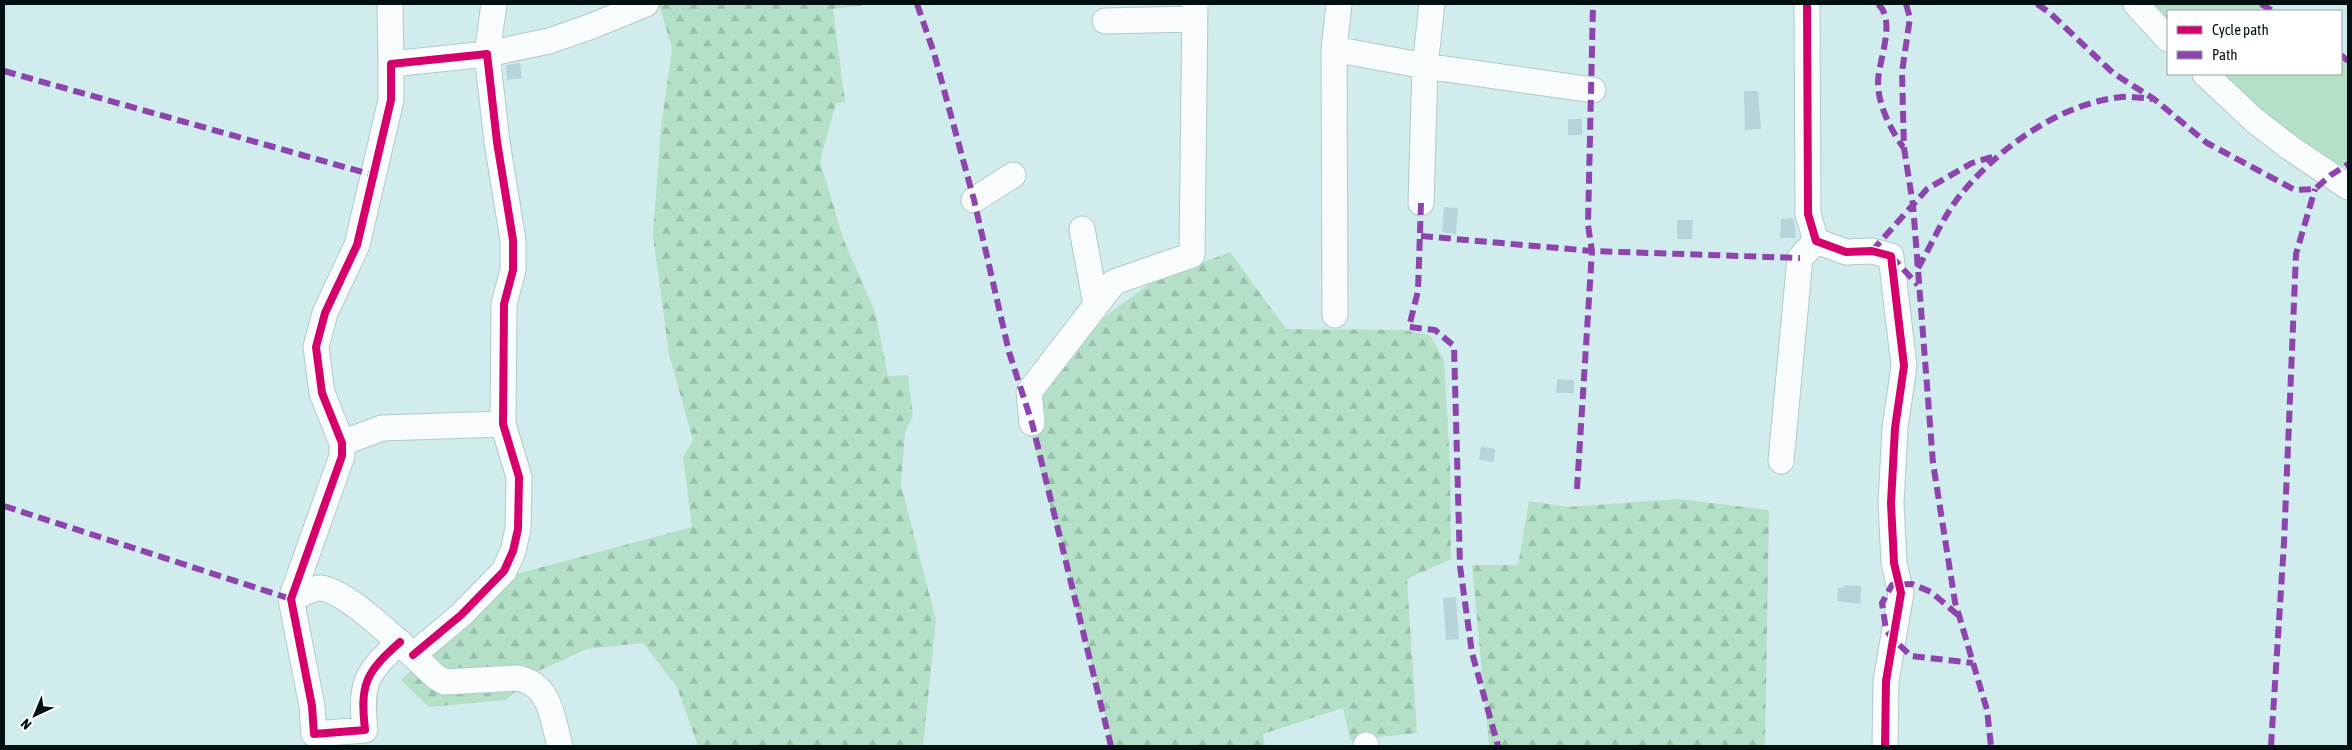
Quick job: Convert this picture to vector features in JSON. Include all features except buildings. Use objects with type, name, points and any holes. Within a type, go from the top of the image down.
[{"type":"street","points":[[390,4],[391,100],[357,245],[325,312],[316,347],[322,393],[342,443],[342,456],[292,599],[312,706],[314,740],[367,738],[362,701],[365,684],[383,657],[406,649],[461,615],[504,571],[513,550],[518,529],[519,476],[504,424],[504,304],[512,270],[513,240],[497,142],[487,54],[494,4]]},
{"type":"street","points":[[391,64],[487,54],[549,41],[646,4]]},
{"type":"street","points":[[1335,315],[1334,49],[1339,4]]},
{"type":"street","points":[[1421,203],[1425,66],[1432,4]]},
{"type":"street","points":[[1807,4],[1808,214],[1816,241]]},
{"type":"street","points":[[2136,4],[2167,38]]},
{"type":"street","points":[[1032,423],[1029,392],[1114,282],[1192,256],[1195,11],[1105,21]]},
{"type":"street","points":[[1334,49],[1425,66],[1593,90]]},
{"type":"street","points":[[2206,75],[2254,120],[2348,188]]},
{"type":"street","points":[[974,200],[1012,175]]},
{"type":"street","points":[[1082,229],[1096,305]]},
{"type":"street","points":[[1781,462],[1800,258],[1816,241]]},
{"type":"street","points":[[1816,241],[1846,252],[1872,251],[1891,256],[1904,366],[1895,428],[1891,503],[1894,563],[1901,593],[1886,681],[1885,746]]},
{"type":"street","points":[[342,443],[382,428],[504,424]]},
{"type":"street","points":[[292,599],[320,588],[331,591],[365,614],[436,677],[445,682],[517,678],[528,680],[537,685],[548,703],[560,746]]},
{"type":"green space","points":[[659,4],[875,4],[833,9],[845,102],[836,103],[820,161],[844,241],[875,311],[888,376],[908,375],[913,416],[905,432],[901,485],[936,620],[923,746],[698,746],[677,687],[643,643],[587,649],[536,672],[506,700],[429,707],[401,680],[516,574],[692,527],[683,457],[693,440],[669,354],[653,235],[661,128],[672,48]]},
{"type":"green space","points":[[2136,4],[2261,4],[2271,10],[2167,10],[2167,38]]},
{"type":"green space","points":[[2342,56],[2348,61],[2348,164],[2331,175],[2206,75],[2342,75]]},
{"type":"green space","points":[[1230,252],[1286,329],[1403,330],[1430,335],[1444,360],[1450,466],[1451,559],[1407,579],[1417,733],[1350,740],[1343,708],[1263,734],[1265,746],[1113,746],[1027,417],[1102,319],[1150,283]]},
{"type":"green space","points":[[1678,499],[1769,510],[1765,746],[1489,746],[1472,565],[1518,565],[1529,501],[1568,507]]},
{"type":"marked path","points":[[917,4],[934,53],[974,200],[1009,352],[1032,423],[1111,746]]},
{"type":"marked path","points":[[1577,489],[1592,251],[1588,225],[1593,4]]},
{"type":"marked path","points":[[1878,4],[1886,20],[1885,42],[1878,83],[1880,100],[1886,117],[1903,147]]},
{"type":"marked path","points":[[1906,4],[1910,18],[1902,72],[1904,148],[1913,205],[1933,463],[1955,602],[1987,710],[1991,746]]},
{"type":"marked path","points":[[2037,4],[2050,13],[2113,73],[2154,99],[2207,143],[2295,190],[2315,189],[2348,164]]},
{"type":"marked path","points":[[2261,4],[2271,10]]},
{"type":"marked path","points":[[2342,56],[2348,61]]},
{"type":"marked path","points":[[4,71],[373,175]]},
{"type":"marked path","points":[[1918,268],[1958,198],[2010,146],[2052,119],[2098,101],[2121,97],[2152,99]]},
{"type":"marked path","points":[[1872,251],[1927,189],[1972,163],[1998,155]]},
{"type":"marked path","points":[[2271,746],[2284,543],[2296,254],[2315,189]]},
{"type":"marked path","points":[[1421,203],[1418,291],[1409,327],[1435,330],[1454,346],[1460,566],[1472,653],[1498,746]]},
{"type":"marked path","points":[[1421,236],[1592,251],[1800,258]]},
{"type":"marked path","points":[[1891,256],[1918,285]]},
{"type":"marked path","points":[[4,506],[291,599]]},
{"type":"marked path","points":[[1958,615],[1931,592],[1912,584],[1892,585],[1882,603],[1886,630],[1911,656],[1973,663]]},
{"type":"cycle path","points":[[1807,4],[1808,214],[1816,241],[1846,252],[1872,251],[1891,256],[1904,366],[1895,428],[1891,503],[1894,563],[1901,593],[1886,681],[1885,746]]},
{"type":"cycle path","points":[[400,642],[379,662],[368,680],[363,701],[365,730],[314,734],[312,706],[291,599],[342,456],[342,443],[322,393],[316,347],[325,313],[357,245],[391,100],[391,64],[487,54],[497,142],[513,240],[513,270],[504,304],[503,424],[519,477],[518,529],[513,551],[504,571],[461,615],[413,655]]}]
